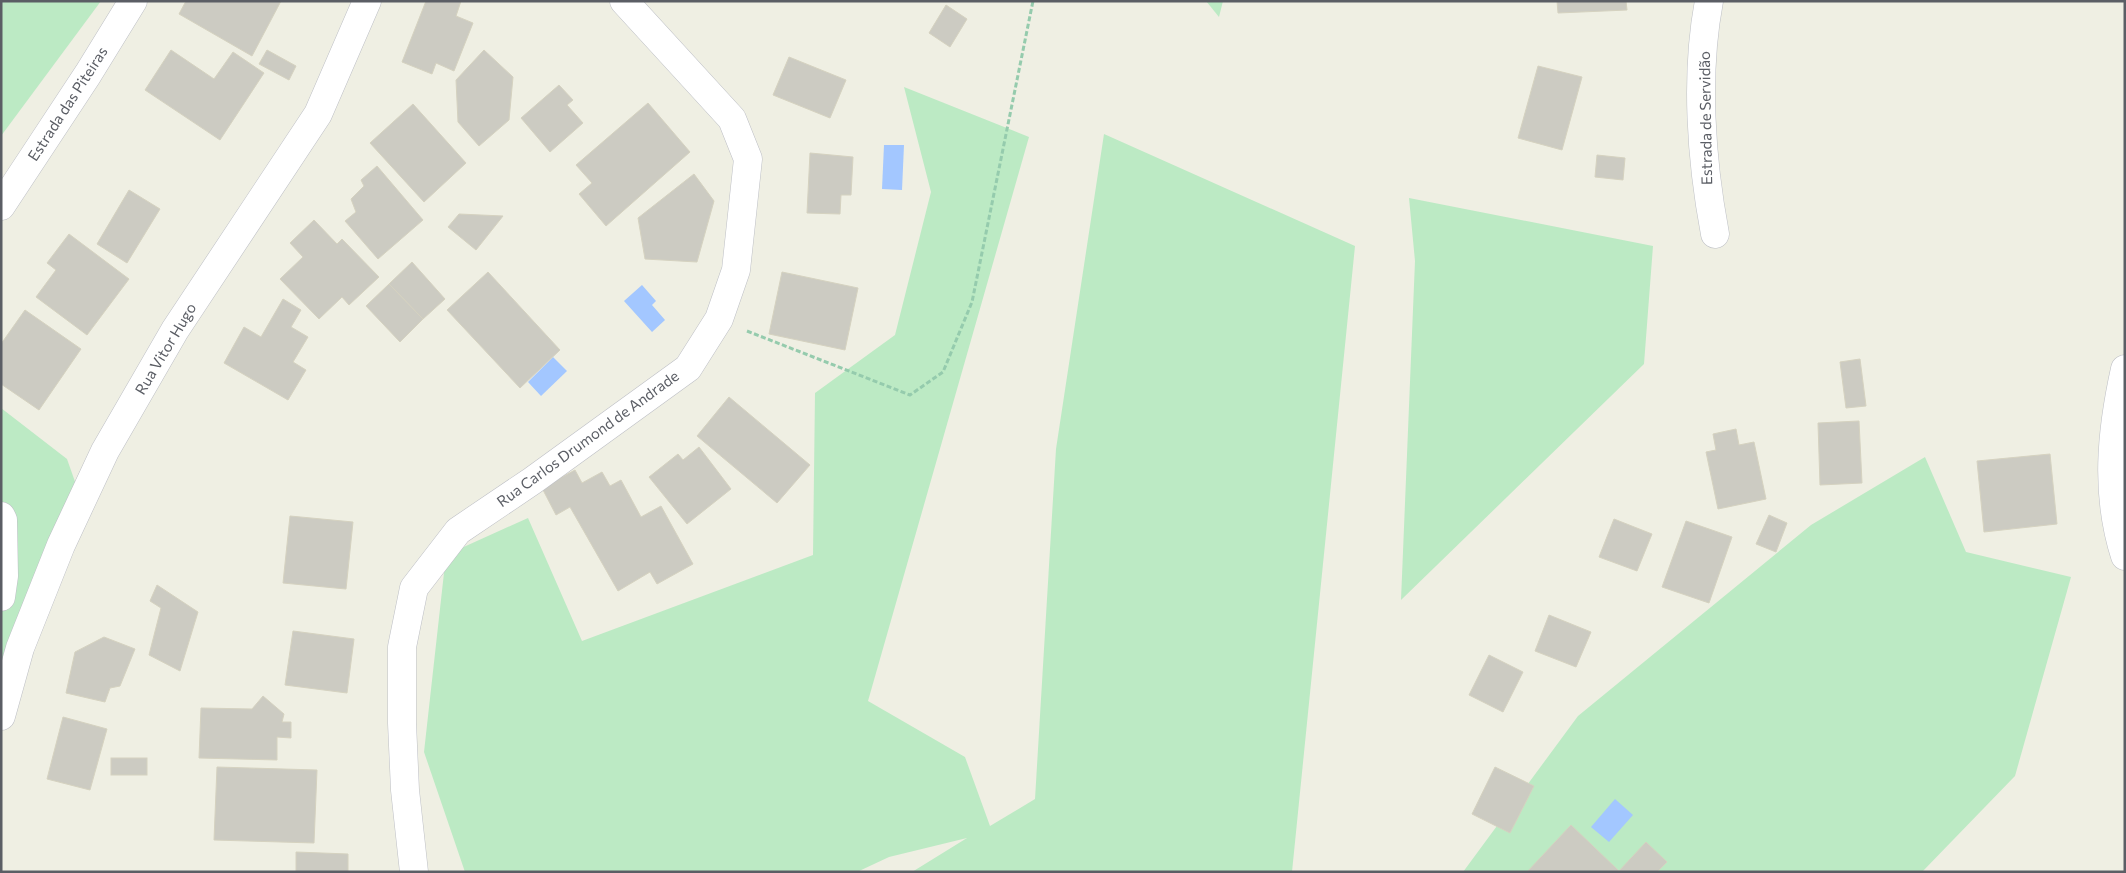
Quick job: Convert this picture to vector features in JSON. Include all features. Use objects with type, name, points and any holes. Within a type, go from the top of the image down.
[{"type":"street","name":"Estrada das Piteiras","points":[[1,206],[88,74],[133,1]]},
{"type":"street","name":"Rua Vitor Hugo","points":[[1,716],[20,648],[61,545],[105,451],[175,330],[318,114],[367,1]]},
{"type":"street","name":"Rua Carlos Drumond de Andrade","points":[[414,872],[405,790],[402,723],[402,647],[414,588],[458,531],[532,481],[688,368],[719,320],[736,270],[748,159],[732,120],[624,1]]},
{"type":"street","name":"Estrada de Servidão","points":[[1709,1],[1703,56],[1702,96],[1707,194],[1715,234]]},
{"type":"street","points":[[2125,369],[2115,414],[2111,474],[2119,538],[2125,556]]},
{"type":"street","points":[[1,516],[3,520],[4,576],[1,598]]},
{"type":"path","points":[[719,320],[910,394],[943,372],[972,302],[1032,1]]},
{"type":"green space","points":[[1,1],[101,1],[1,136]]},
{"type":"green space","points":[[1206,1],[1223,1],[1219,17]]},
{"type":"green space","points":[[904,87],[1029,137],[868,701],[965,757],[990,826],[1035,799],[1056,449],[1104,134],[1355,246],[1292,872],[912,872],[967,838],[889,857],[857,872],[465,872],[424,752],[446,555],[528,518],[582,641],[813,555],[815,393],[895,335],[931,192]]},
{"type":"green space","points":[[1409,198],[1653,246],[1644,364],[1401,600],[1415,261]]},
{"type":"green space","points":[[1,408],[67,459],[85,510],[1,685]]},
{"type":"green space","points":[[1925,457],[1966,552],[2071,577],[2015,776],[1922,872],[1463,872],[1578,716],[1811,525]]},
{"type":"water","points":[[884,145],[904,145],[902,190],[882,189]]},
{"type":"water","points":[[642,285],[656,301],[652,305],[665,320],[652,332],[624,301]]},
{"type":"water","points":[[553,357],[567,371],[541,396],[528,382]]},
{"type":"water","points":[[1615,799],[1633,815],[1609,842],[1591,827]]},
{"type":"building","points":[[186,1],[281,1],[252,56],[179,14]]},
{"type":"building","points":[[426,1],[461,1],[456,16],[473,23],[454,71],[436,63],[432,74],[402,62]]},
{"type":"building","points":[[1557,1],[1626,1],[1627,10],[1558,13]]},
{"type":"building","points":[[946,5],[967,19],[950,47],[929,33]]},
{"type":"building","points":[[171,50],[214,79],[233,52],[264,73],[220,140],[145,90]]},
{"type":"building","points":[[267,50],[296,66],[289,80],[259,64]]},
{"type":"building","points":[[484,50],[513,77],[509,120],[479,146],[458,122],[456,80]]},
{"type":"building","points":[[789,57],[846,80],[830,118],[773,95]]},
{"type":"building","points":[[1538,66],[1582,77],[1562,150],[1518,138]]},
{"type":"building","points":[[559,85],[573,100],[567,105],[583,123],[550,152],[521,118]]},
{"type":"building","points":[[648,103],[690,152],[606,226],[579,194],[592,183],[576,165]]},
{"type":"building","points":[[413,104],[466,163],[424,202],[370,143]]},
{"type":"building","points":[[810,153],[853,157],[851,195],[841,195],[840,214],[807,213]]},
{"type":"building","points":[[1597,155],[1625,158],[1623,180],[1595,177]]},
{"type":"building","points":[[377,166],[423,220],[378,259],[345,221],[356,212],[351,199],[364,186],[361,180]]},
{"type":"building","points":[[694,174],[714,201],[697,262],[645,259],[638,218]]},
{"type":"building","points":[[129,190],[160,209],[127,263],[97,244]]},
{"type":"building","points":[[459,214],[503,216],[476,250],[448,227]]},
{"type":"building","points":[[314,220],[337,244],[342,239],[379,277],[349,305],[342,297],[319,319],[280,279],[303,257],[290,243]]},
{"type":"building","points":[[69,234],[129,279],[87,335],[36,297],[56,270],[47,263]]},
{"type":"building","points":[[412,262],[445,299],[423,319],[389,284]]},
{"type":"building","points":[[488,272],[560,350],[520,388],[447,310]]},
{"type":"building","points":[[782,272],[858,288],[845,350],[769,334]]},
{"type":"building","points":[[389,284],[423,319],[400,342],[366,306]]},
{"type":"building","points":[[283,299],[301,310],[291,327],[308,337],[293,362],[306,370],[288,400],[224,363],[244,327],[261,337]]},
{"type":"building","points":[[25,310],[81,349],[39,410],[1,384],[1,344]]},
{"type":"building","points":[[1860,359],[1866,406],[1846,408],[1840,362]]},
{"type":"building","points":[[729,397],[810,465],[777,503],[697,436]]},
{"type":"building","points":[[1859,421],[1862,483],[1820,485],[1818,423]]},
{"type":"building","points":[[1736,429],[1739,445],[1754,442],[1766,499],[1718,509],[1706,452],[1716,450],[1713,434]]},
{"type":"building","points":[[699,447],[731,489],[687,524],[649,477],[678,454],[683,460]]},
{"type":"building","points":[[2050,454],[2057,524],[1984,532],[1977,461]]},
{"type":"building","points":[[575,470],[582,483],[602,472],[610,486],[621,480],[641,517],[661,506],[693,564],[657,584],[650,572],[618,591],[570,507],[556,515],[542,488]]},
{"type":"building","points":[[1769,515],[1787,523],[1776,552],[1756,544]]},
{"type":"building","points":[[290,516],[353,522],[346,589],[283,583]]},
{"type":"building","points":[[1614,519],[1652,534],[1637,571],[1599,557]]},
{"type":"building","points":[[1686,521],[1732,537],[1709,603],[1662,587]]},
{"type":"building","points":[[157,585],[198,612],[180,671],[149,655],[161,608],[150,601]]},
{"type":"building","points":[[1549,615],[1591,632],[1576,667],[1535,651]]},
{"type":"building","points":[[293,631],[354,639],[347,693],[285,685]]},
{"type":"building","points":[[104,637],[135,649],[120,686],[110,688],[105,702],[66,693],[75,652]]},
{"type":"building","points":[[1489,655],[1523,672],[1503,712],[1469,695]]},
{"type":"building","points":[[263,696],[284,714],[282,722],[291,722],[291,738],[277,737],[277,760],[199,758],[201,708],[252,709]]},
{"type":"building","points":[[63,717],[107,729],[90,790],[47,779]]},
{"type":"building","points":[[111,758],[147,758],[147,775],[111,775]]},
{"type":"building","points":[[217,767],[317,770],[314,843],[214,840]]},
{"type":"building","points":[[1495,767],[1534,786],[1510,833],[1472,814]]},
{"type":"building","points":[[1571,825],[1619,871],[1646,842],[1667,862],[1657,872],[1527,872]]},
{"type":"building","points":[[296,852],[348,854],[348,872],[296,872]]}]
